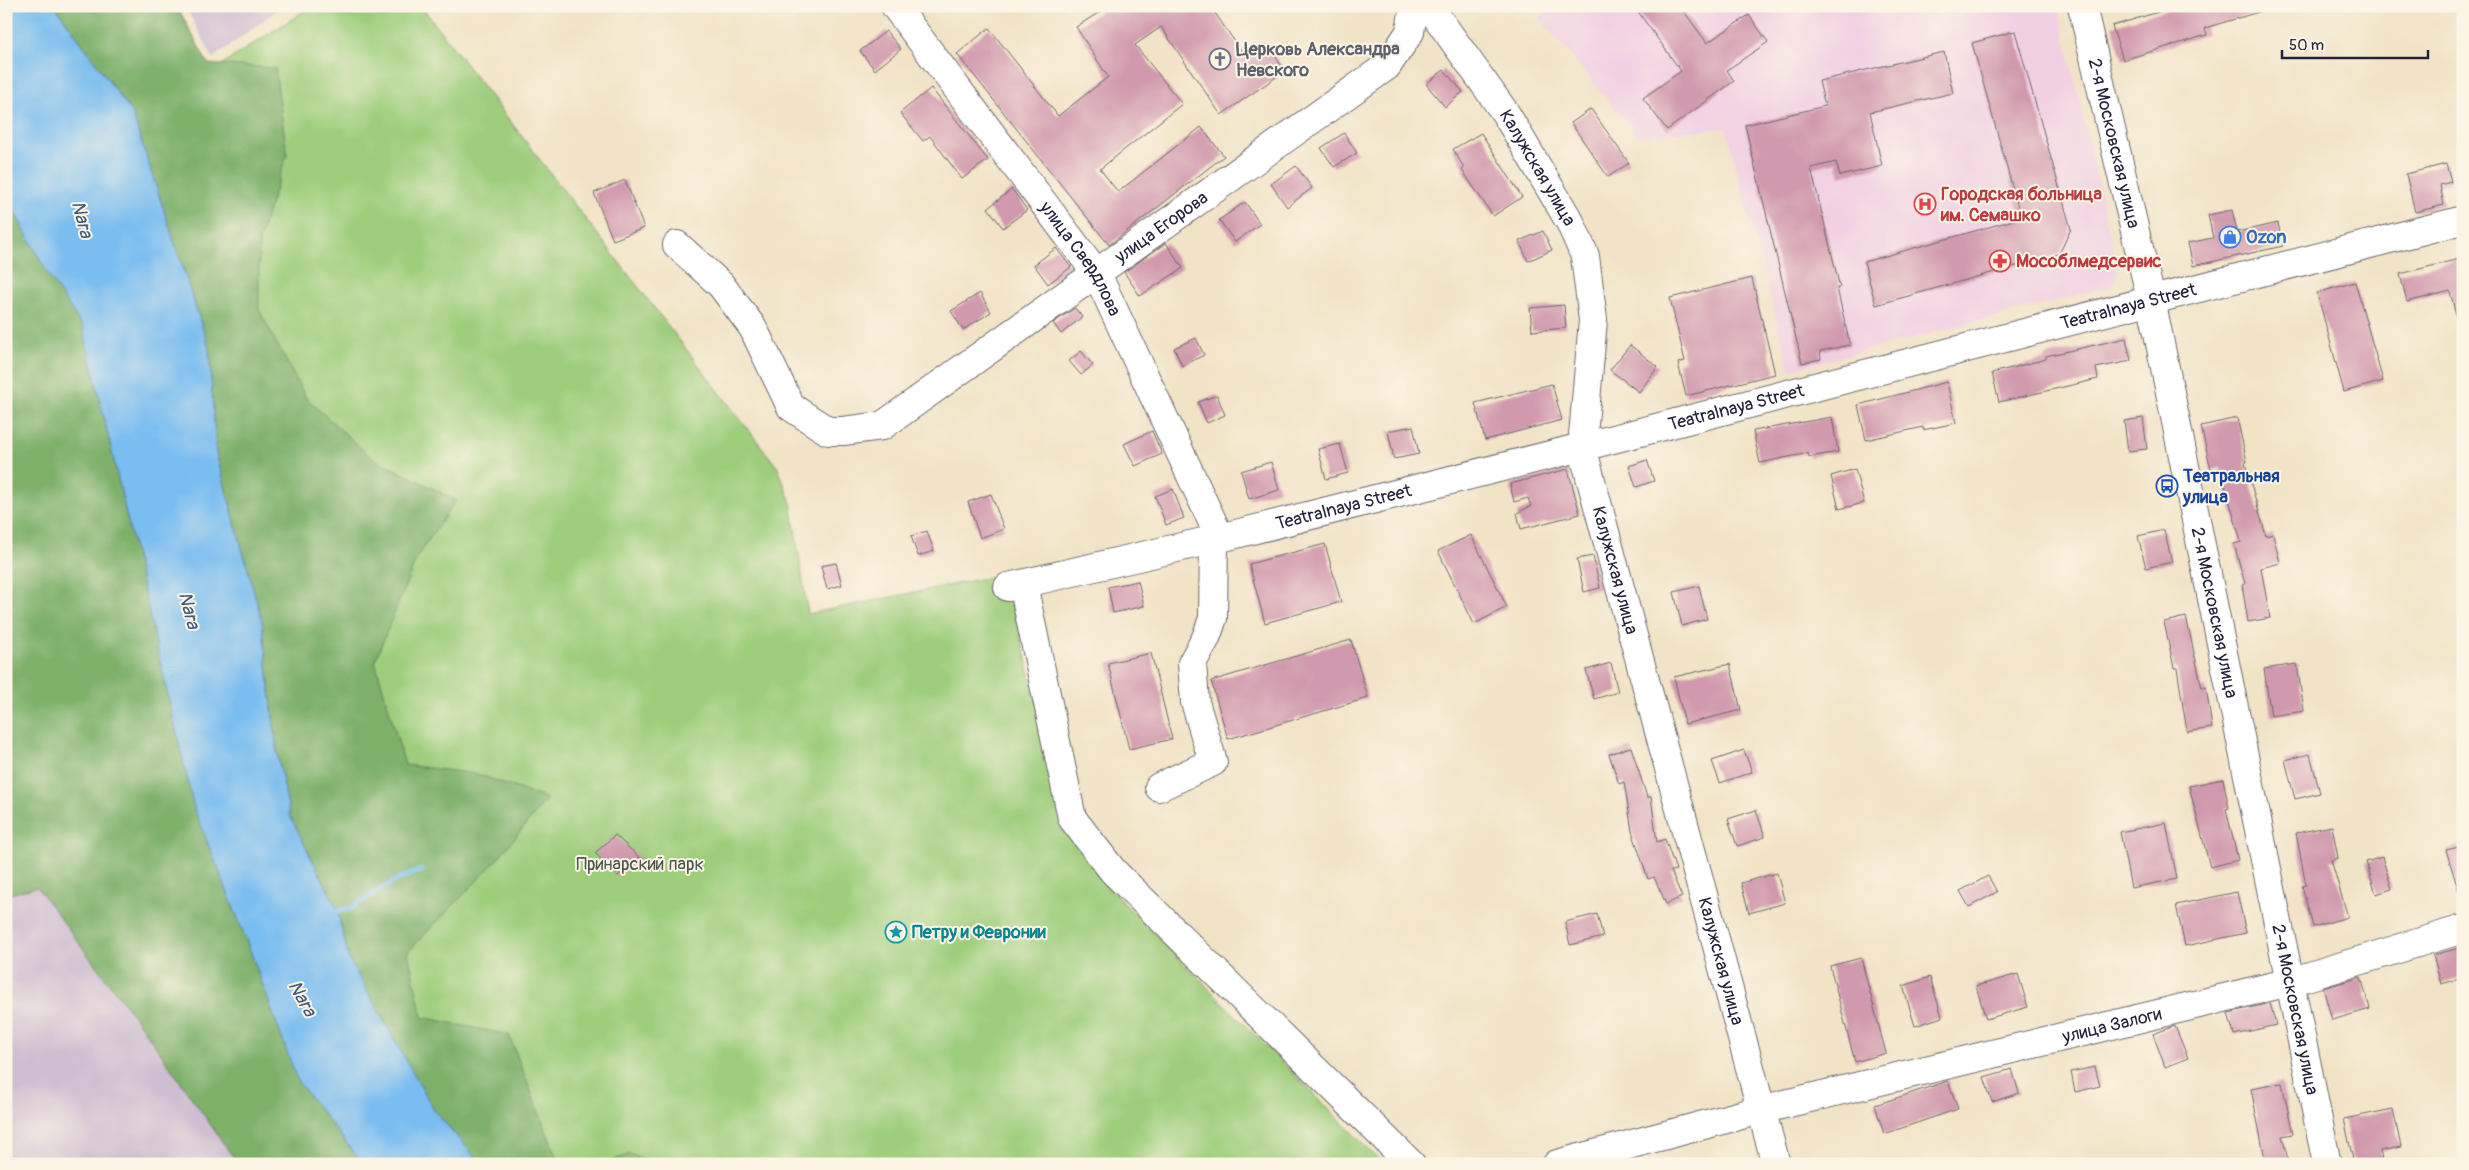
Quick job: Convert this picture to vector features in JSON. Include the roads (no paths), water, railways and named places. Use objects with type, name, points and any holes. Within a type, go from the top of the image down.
[{"type":"street","name":"улица Свердлова","points":[[894,6],[1097,274],[1217,538]]},
{"type":"street","name":"улица Егорова","points":[[677,245],[721,285],[753,328],[791,407],[828,431],[882,426],[1386,66],[1410,32],[1414,6]]},
{"type":"street","name":"Калужская улица","points":[[1429,6],[1506,114],[1570,222],[1585,256],[1593,320],[1582,447],[1776,1164]]},
{"type":"street","name":"2-я Московская улица","points":[[2082,6],[2151,299],[2327,1164]]},
{"type":"street","name":"Teatralnaya Street","points":[[1411,1164],[1113,871],[1072,818],[1015,585],[1217,538],[1582,447],[2463,220]]},
{"type":"street","points":[[1159,787],[1213,762],[1196,702],[1192,663],[1206,638],[1213,618],[1217,538]]},
{"type":"street","name":"улица Залоги","points":[[1557,1164],[1760,1110],[2290,982],[2463,929]]},
{"type":"water","name":"Nara","points":[[6,6],[55,6],[132,113],[209,348],[216,453],[262,621],[277,753],[290,816],[336,906],[349,959],[434,1110],[481,1164],[363,1164],[298,1082],[246,939],[194,808],[83,327],[49,276],[6,196]]},
{"type":"waterway","points":[[338,911],[351,908],[398,879],[422,870]]},
{"type":"place","name":"Церковь Александра Невского","points":[[1220,59]]},
{"type":"place","name":"Городская больница им. Семашко","points":[[1925,204]]},
{"type":"place","name":"Ozon","points":[[2230,237]]},
{"type":"place","name":"Мособлмедсервис","points":[[2000,261]]},
{"type":"place","name":"Театральная улица","points":[[2167,486]]},
{"type":"place","name":"Петру и Февронии","points":[[896,932]]},
{"type":"park label","name":"Принарский парк","points":[[640,864]]}]
